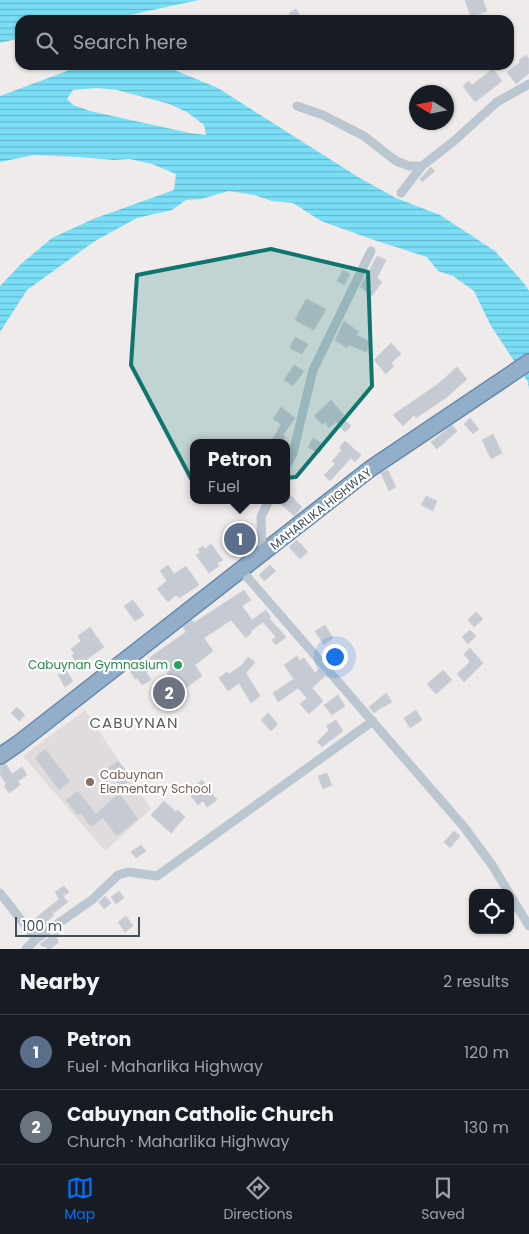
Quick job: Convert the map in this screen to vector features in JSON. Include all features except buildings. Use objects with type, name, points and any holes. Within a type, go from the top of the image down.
[{"type":"highway","name":"MAHARLIKA HIGHWAY","points":[[0,756],[20,743],[242,571],[370,469],[523,367]]},
{"type":"street","points":[[401,192],[422,166],[498,102],[529,84]]},
{"type":"street","points":[[297,106],[322,115],[364,136],[396,161],[409,166],[422,166]]},
{"type":"street","points":[[290,457],[295,445],[313,370],[371,251]]},
{"type":"street","points":[[262,555],[262,517],[268,504]]},
{"type":"street","points":[[242,571],[464,827],[507,889]]},
{"type":"street","points":[[26,949],[36,939],[93,898],[118,875],[128,872],[152,877],[157,876],[373,721]]},
{"type":"street","points":[[0,893],[36,939]]},
{"type":"street","points":[[514,901],[529,926]]},
{"type":"highlighted area","points":[[271,249],[368,272],[372,386],[296,477],[195,486],[131,365],[137,275]]},
{"type":"shaded area","name":"Cabuynan Elementary School","points":[[85,710],[151,809],[105,851],[23,756]]},
{"type":"water","points":[[0,0],[199,0],[129,15],[15,15],[15,39],[0,43]]},
{"type":"water","points":[[70,70],[174,70],[218,88],[358,177],[396,198],[440,215],[495,251],[529,291],[529,390],[528,382],[491,326],[474,291],[453,276],[438,271],[427,257],[321,221],[293,203],[272,201],[254,195],[229,191],[201,199],[186,200],[172,210],[137,218],[95,241],[27,290],[0,332],[0,286],[21,264],[52,238],[93,219],[174,190],[176,174],[152,164],[130,159],[114,160],[34,155],[0,162],[0,96]],"holes":[[[97,88],[117,90],[169,104],[187,112],[204,125],[206,135],[90,111],[73,105],[67,99],[73,90]]]},
{"type":"place","name":"Petron","points":[[240,539]]},
{"type":"place","name":"Cabuynan Gymnasium","points":[[178,665]]},
{"type":"place","name":"Cabuynan Catholic Church","points":[[169,693]]},
{"type":"place","name":"Cabuynan Elementary School","points":[[90,782]]},
{"type":"district","name":"CABUYNAN","points":[[134,723]]}]
